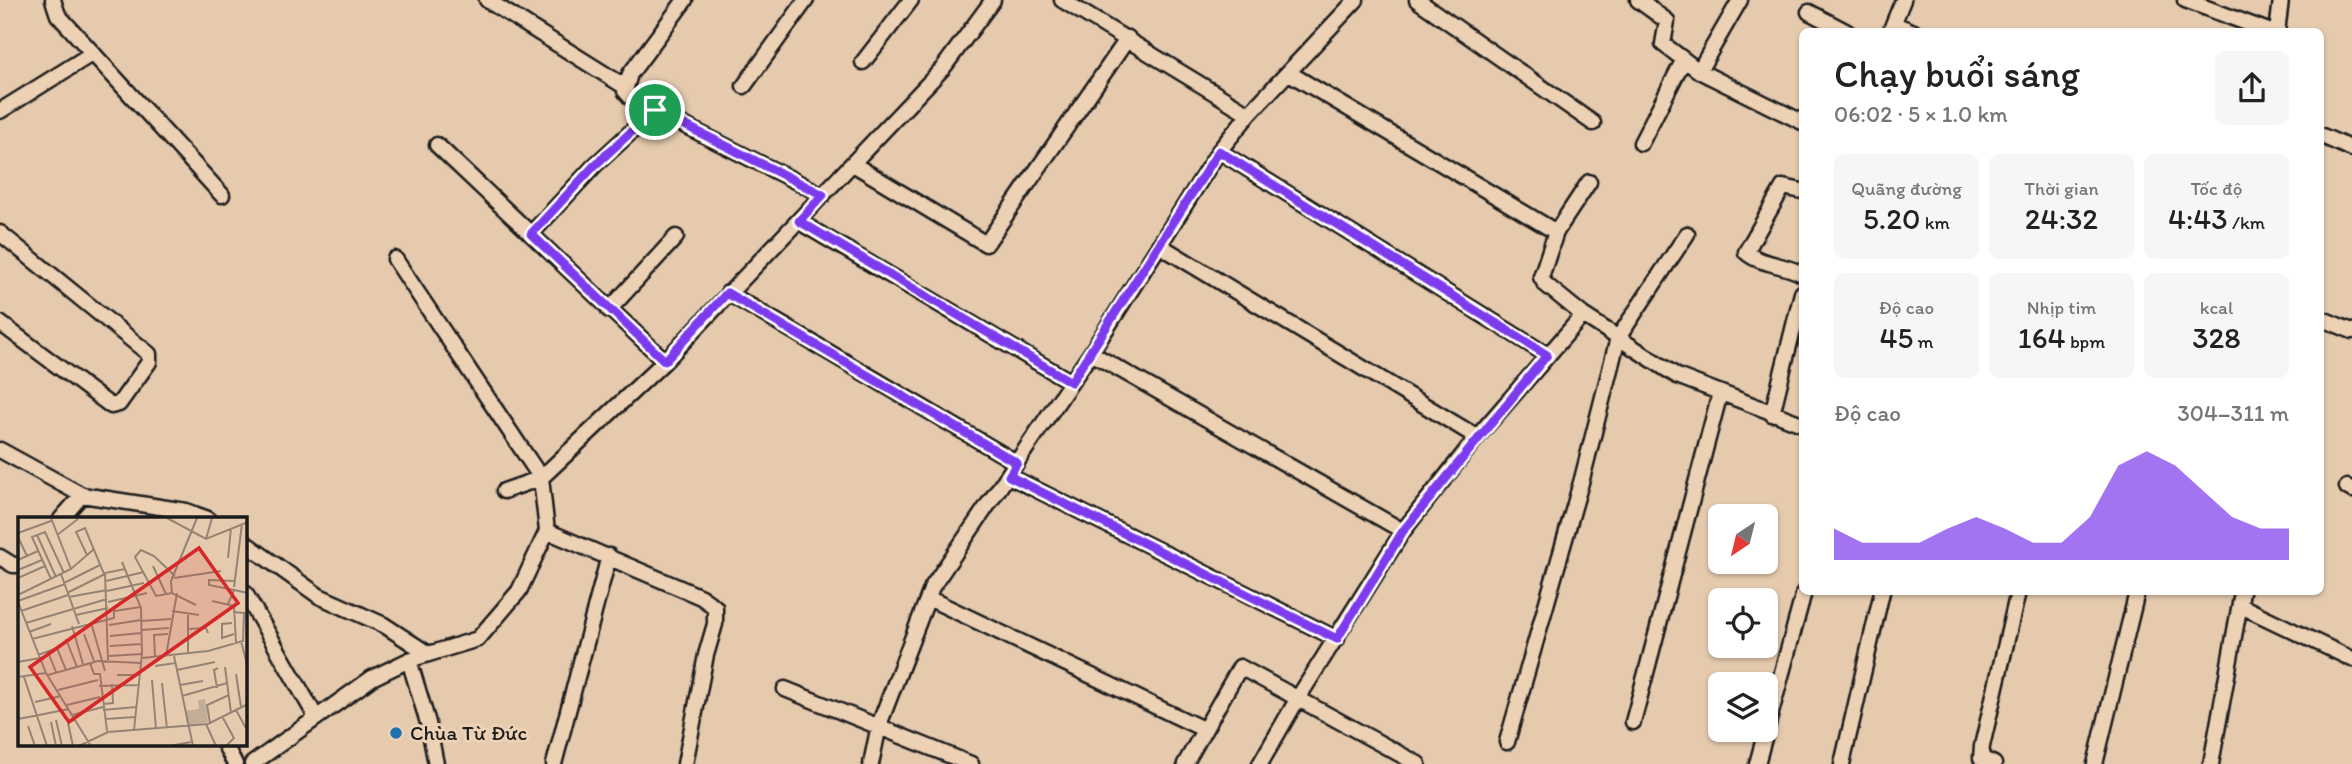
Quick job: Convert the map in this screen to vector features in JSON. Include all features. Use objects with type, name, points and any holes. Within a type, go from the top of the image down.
[{"type":"street","points":[[53,0],[58,15],[222,195]]},
{"type":"street","points":[[487,0],[625,86],[632,99],[823,195]]},
{"type":"street","points":[[625,86],[685,0]]},
{"type":"street","points":[[744,86],[806,0]]},
{"type":"street","points":[[863,62],[911,0]]},
{"type":"street","points":[[504,491],[541,478],[665,361],[943,68],[993,0]]},
{"type":"street","points":[[1062,0],[1128,37],[1249,114]]},
{"type":"street","points":[[871,764],[879,725],[928,598],[947,564],[1091,353],[1219,151],[1249,114],[1355,0]]},
{"type":"street","points":[[1417,0],[1593,123]]},
{"type":"street","points":[[1638,0],[1658,5],[1667,21],[1662,44],[1683,61],[1799,121]]},
{"type":"street","points":[[1699,71],[1740,0]]},
{"type":"street","points":[[1892,28],[1903,0]]},
{"type":"street","points":[[2185,0],[2260,28]]},
{"type":"street","points":[[2278,28],[2281,0]]},
{"type":"street","points":[[1810,12],[1840,28]]},
{"type":"street","points":[[853,164],[986,244],[1128,37]]},
{"type":"street","points":[[2,105],[93,53]]},
{"type":"street","points":[[1641,143],[1683,61]]},
{"type":"street","points":[[1289,74],[1556,232]]},
{"type":"street","points":[[531,234],[594,166],[655,110]]},
{"type":"street","points":[[2324,137],[2352,149]]},
{"type":"street","points":[[437,145],[665,361]]},
{"type":"street","points":[[1219,151],[1547,355]]},
{"type":"street","points":[[1589,182],[1556,232],[1541,277],[1545,284],[1583,315],[1677,376],[1799,423]]},
{"type":"street","points":[[1799,190],[1783,187],[1746,252],[1752,257],[1799,272]]},
{"type":"street","points":[[799,221],[1071,382]]},
{"type":"street","points":[[0,233],[150,358],[119,404],[111,406],[0,323]]},
{"type":"street","points":[[1507,742],[1582,479],[1618,338],[1687,234]]},
{"type":"street","points":[[609,310],[676,237]]},
{"type":"street","points":[[1159,246],[1478,437]]},
{"type":"street","points":[[252,764],[372,678],[427,653],[478,639],[519,591],[547,531],[541,478],[395,259]]},
{"type":"street","points":[[727,293],[1017,463]]},
{"type":"street","points":[[1772,414],[1799,305]]},
{"type":"street","points":[[1260,764],[1298,698],[1403,531],[1478,437],[1583,315]]},
{"type":"street","points":[[2324,320],[2352,331]]},
{"type":"street","points":[[1091,353],[1403,531]]},
{"type":"street","points":[[1633,722],[1720,393]]},
{"type":"street","points":[[0,450],[82,495],[186,511],[202,517]]},
{"type":"street","points":[[1009,476],[1337,639]]},
{"type":"street","points":[[63,517],[82,495]]},
{"type":"street","points":[[547,531],[701,597],[715,607],[715,624],[706,655],[685,764]]},
{"type":"street","points":[[247,544],[319,596],[384,625],[427,653]]},
{"type":"street","points":[[554,764],[609,556]]},
{"type":"street","points":[[0,557],[18,565]]},
{"type":"street","points":[[1757,764],[1803,595]]},
{"type":"street","points":[[1842,764],[1881,595]]},
{"type":"street","points":[[1994,764],[1981,758],[1982,746],[2017,595]]},
{"type":"street","points":[[2095,764],[2136,595]]},
{"type":"street","points":[[247,596],[316,717]]},
{"type":"street","points":[[928,598],[1203,729]]},
{"type":"street","points":[[2211,764],[2242,599],[2352,659]]},
{"type":"street","points":[[408,660],[428,723],[436,764]]},
{"type":"street","points":[[1185,764],[1240,667],[1418,764]]},
{"type":"street","points":[[785,689],[971,764]]},
{"type":"street","points":[[226,746],[235,764]]},
{"type":"place","name":"Chùa Từ Đức","points":[[396,733]]},
{"type":"route","points":[[655,110],[823,195],[799,221],[1071,382],[1219,151],[1547,355],[1403,531],[1337,639],[1009,476],[1017,463],[727,293],[665,361],[531,234],[594,166],[655,110]]}]
